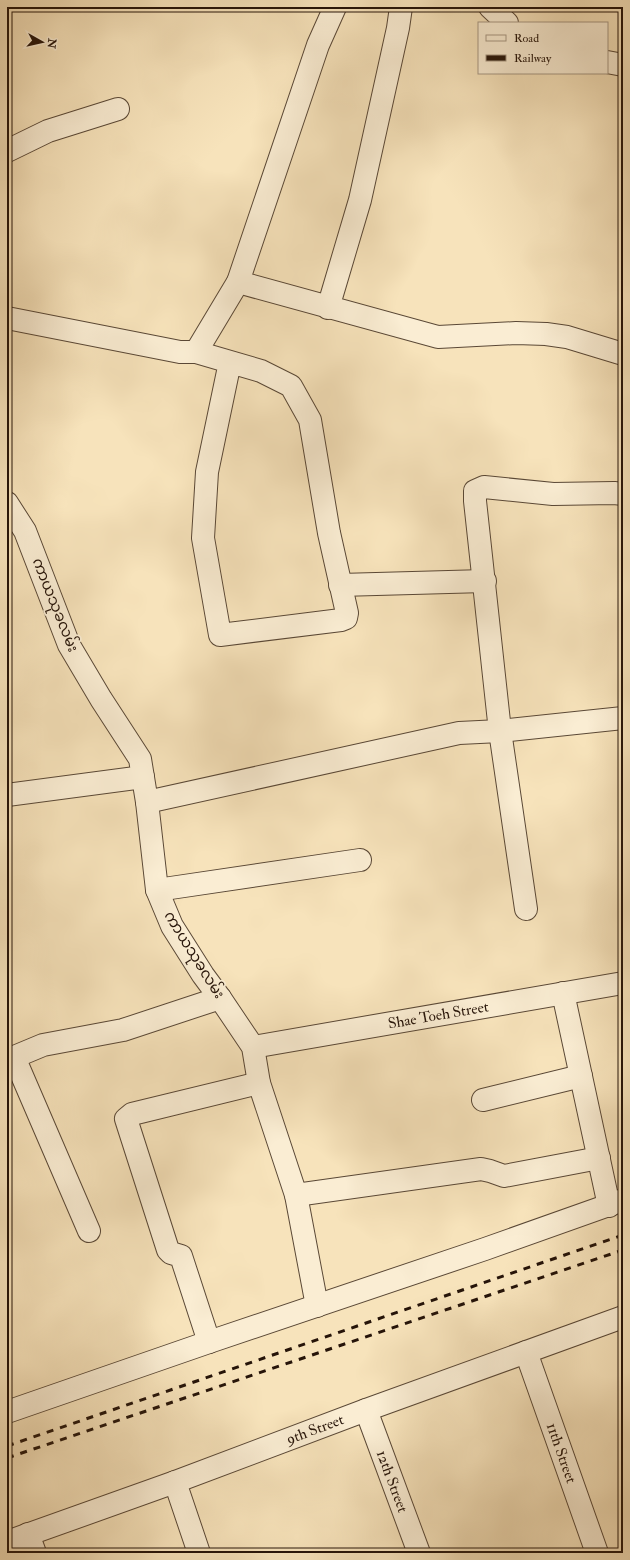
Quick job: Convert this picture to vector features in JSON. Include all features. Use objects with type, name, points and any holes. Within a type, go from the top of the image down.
[{"type":"street","points":[[196,352],[238,282],[318,45],[336,7]]},
{"type":"street","points":[[328,308],[360,200],[398,28],[401,7]]},
{"type":"street","points":[[490,7],[506,22]]},
{"type":"street","points":[[608,62],[623,65]]},
{"type":"street","points":[[7,151],[48,130],[118,109]]},
{"type":"street","points":[[238,282],[328,308],[438,337],[516,333],[546,334],[566,337],[623,354]]},
{"type":"street","points":[[7,318],[180,352],[196,352],[261,371],[291,386],[310,420],[330,533],[347,613],[346,618],[341,620],[220,635],[203,538],[207,472],[230,362]]},
{"type":"street","points":[[526,909],[500,731],[485,581],[475,501],[476,491],[484,487],[553,494],[623,494]]},
{"type":"street","name":"ကာယသုခလမ်း","points":[[7,503],[25,531],[69,645],[100,699],[140,759],[147,802],[156,890],[172,926],[202,975],[220,998],[253,1047],[259,1083],[296,1195],[317,1306]]},
{"type":"street","points":[[340,585],[485,581]]},
{"type":"street","points":[[147,802],[459,733],[500,731],[623,718]]},
{"type":"street","points":[[7,795],[143,777]]},
{"type":"street","points":[[156,890],[360,860]]},
{"type":"street","name":"Shae Toeh Street","points":[[253,1047],[623,983]]},
{"type":"street","points":[[7,1412],[209,1342],[485,1250],[616,1203],[599,1158],[563,993]]},
{"type":"street","points":[[89,1231],[11,1058],[43,1045],[123,1030],[220,998]]},
{"type":"street","points":[[483,1100],[581,1076]]},
{"type":"street","points":[[209,1342],[181,1256],[171,1253],[168,1250],[126,1119],[132,1114],[259,1083]]},
{"type":"street","points":[[296,1195],[481,1169],[504,1176],[599,1158]]},
{"type":"street","name":"9th Street","points":[[7,1542],[32,1543],[175,1482],[366,1410],[623,1317]]},
{"type":"street","name":"11th Street","points":[[526,1352],[597,1553]]},
{"type":"street","name":"12th Street","points":[[366,1410],[419,1553]]},
{"type":"street","points":[[175,1482],[199,1553]]},
{"type":"railway","points":[[7,1446],[623,1235]]},
{"type":"railway","points":[[7,1458],[623,1250]]}]
